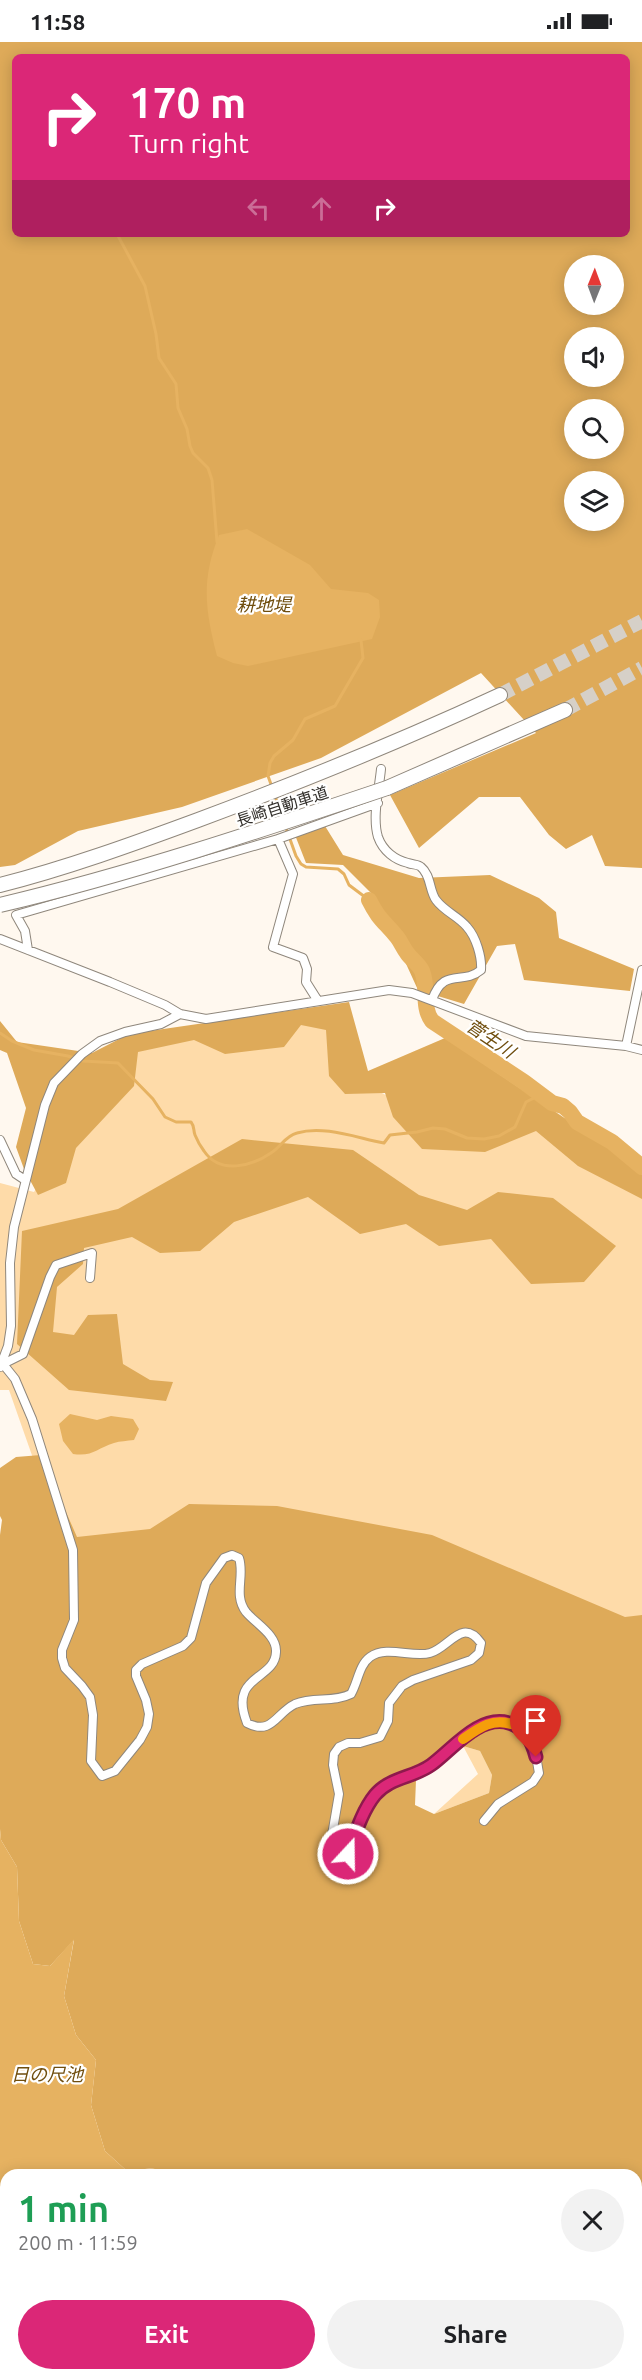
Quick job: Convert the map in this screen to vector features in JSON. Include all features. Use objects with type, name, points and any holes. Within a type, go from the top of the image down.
[{"type":"highway","name":"長崎自動車道","points":[[0,885],[112,851],[251,800],[418,733],[500,695]]},
{"type":"highway","name":"長崎自動車道","points":[[0,905],[117,874],[237,838],[387,788],[565,710]]},
{"type":"street","points":[[381,769],[376,824],[379,839],[385,849],[395,858],[419,865],[424,869],[429,880],[430,891],[444,909],[467,926],[482,962],[481,970],[477,974],[444,981],[437,987],[432,1000]]},
{"type":"street","points":[[28,950],[25,931],[16,915],[278,839],[292,832],[378,803]]},
{"type":"street","points":[[278,839],[293,874],[273,947],[303,958],[307,969],[306,982],[318,1001]]},
{"type":"street","points":[[0,939],[165,1005],[180,1014],[206,1019],[389,990],[412,993],[526,1036],[626,1046],[642,1050]]},
{"type":"street","points":[[626,1046],[642,970]]},
{"type":"street","points":[[1,1366],[11,1326],[11,1244],[45,1105],[54,1083],[81,1054],[100,1041],[125,1032],[161,1024],[180,1014]]},
{"type":"street","points":[[0,1140],[16,1174],[25,1180]]},
{"type":"street","points":[[1,1366],[23,1354],[56,1265],[76,1256],[92,1253],[90,1278]]},
{"type":"street","points":[[1,1366],[15,1379],[33,1419],[73,1550],[74,1620],[62,1650],[62,1658],[65,1668],[90,1697],[93,1715],[91,1761],[102,1776],[115,1771],[140,1740],[147,1727],[149,1714],[146,1700],[136,1677],[136,1670],[142,1664],[183,1646],[190,1638],[206,1583],[224,1558],[232,1554],[239,1558],[242,1566],[240,1600],[246,1612],[275,1643],[276,1654],[272,1664],[247,1685],[243,1693],[242,1710],[247,1723],[257,1728],[267,1727],[296,1703],[324,1698],[339,1700],[351,1694],[363,1664],[370,1657],[381,1652],[428,1653],[441,1649],[457,1635],[467,1632],[476,1636],[481,1643],[479,1653],[471,1660],[402,1686],[389,1703],[388,1721],[380,1737],[360,1743],[348,1743],[339,1747],[334,1754],[333,1765],[339,1794],[331,1841],[332,1851],[338,1858],[348,1854],[358,1826],[374,1796],[389,1782],[429,1767],[452,1746],[481,1727],[500,1720],[518,1726],[532,1741],[539,1773],[533,1782],[498,1804],[484,1821]]},
{"type":"shaded area","points":[[0,42],[642,42],[642,868],[605,866],[592,835],[566,849],[549,835],[520,797],[479,797],[419,848],[390,795],[536,733],[481,673],[321,758],[182,807],[78,831],[15,865],[0,867]]},
{"type":"shaded area","points":[[325,826],[343,855],[419,878],[490,875],[539,898],[556,912],[559,938],[634,969],[630,991],[524,980],[515,944],[497,946],[464,1004],[418,990],[376,898],[343,865],[306,863],[295,835]]},
{"type":"shaded area","points":[[349,1002],[368,1071],[445,1038],[602,1143],[642,1175],[642,1199],[578,1166],[536,1131],[485,1152],[422,1149],[393,1117],[385,1093],[345,1094],[329,1076],[326,1030],[301,1025],[284,1047],[225,1054],[194,1040],[138,1052],[134,1086],[76,1148],[66,1183],[38,1195],[24,1169],[16,1147],[26,1108],[7,1053],[0,1050],[0,1021],[17,1042],[92,1053],[129,1034]]},
{"type":"shaded area","points":[[335,1012],[364,1084],[484,1145],[542,1125],[642,1192],[642,1628],[76,1545],[60,1535],[9,1390],[0,1390],[0,1183],[34,1192],[124,1046]]},
{"type":"shaded area","points":[[242,1139],[353,1150],[419,1195],[467,1210],[498,1192],[553,1198],[616,1246],[584,1282],[531,1284],[491,1239],[439,1246],[406,1224],[360,1234],[308,1197],[234,1222],[200,1251],[160,1253],[132,1237],[84,1248],[83,1264],[57,1287],[53,1332],[74,1335],[88,1315],[117,1314],[123,1364],[150,1380],[173,1382],[166,1401],[69,1390],[17,1344],[22,1231],[118,1209]]},
{"type":"shaded area","points":[[41,1455],[77,1537],[150,1529],[189,1504],[277,1506],[432,1535],[625,1617],[642,1615],[642,2169],[125,2169],[105,2151],[91,2105],[96,2060],[76,2035],[64,1996],[74,1940],[50,1966],[33,1964],[19,1921],[17,1867],[1,1840],[0,1535],[2,1520],[0,1516],[0,1468],[16,1457]],"holes":[[[463,1746],[480,1751],[492,1775],[489,1793],[434,1814],[415,1805],[416,1780]]]},
{"type":"shaded area","points":[[463,1746],[480,1751],[492,1775],[489,1793],[434,1814],[478,1774]]},
{"type":"water","name":"耕地堤","points":[[247,529],[310,565],[331,589],[368,593],[379,600],[380,617],[372,639],[248,666],[217,656],[208,609],[209,566],[219,535]]},
{"type":"water","points":[[70,1414],[97,1420],[111,1416],[133,1419],[139,1429],[134,1440],[114,1443],[90,1453],[73,1454],[63,1441],[59,1424]]},
{"type":"water","name":"日の尺池","points":[[0,1829],[1,1840],[17,1867],[19,1921],[33,1964],[50,1966],[74,1939],[64,1996],[76,2035],[96,2060],[91,2105],[105,2151],[125,2169],[0,2169]]},
{"type":"waterway","points":[[119,237],[145,286],[159,358],[176,384],[178,408],[187,429],[190,446],[193,453],[208,468],[212,480],[217,542]]},
{"type":"waterway","points":[[272,787],[268,776],[270,763],[274,756],[293,740],[305,719],[335,706],[363,658],[359,639]]},
{"type":"waterway","points":[[275,796],[283,818]]},
{"type":"waterway","points":[[286,828],[301,864],[306,867],[338,869],[344,874],[349,885],[369,900]]},
{"type":"waterway","name":"菅生川","points":[[369,900],[422,971],[427,1009],[432,1021],[552,1103],[563,1106],[577,1122],[612,1142],[642,1167]]},
{"type":"waterway","points":[[0,1033],[34,1050],[83,1061],[118,1063],[153,1099],[165,1117],[176,1122],[191,1122],[204,1151],[211,1159],[227,1166],[255,1162],[274,1151],[289,1137],[307,1131],[329,1131],[384,1143],[390,1135],[433,1128],[445,1129],[467,1138],[484,1139],[499,1136],[515,1127],[526,1102],[540,1095]]},
{"type":"tunnel","points":[[500,695],[642,621]]},
{"type":"tunnel","points":[[565,710],[642,668]]},
{"type":"slow traffic","points":[[463,1739],[481,1727],[500,1720],[511,1724]]},
{"type":"route","points":[[348,1854],[358,1826],[374,1796],[389,1782],[429,1767],[452,1746],[481,1727],[500,1720],[518,1726],[532,1741],[536,1757]]}]
